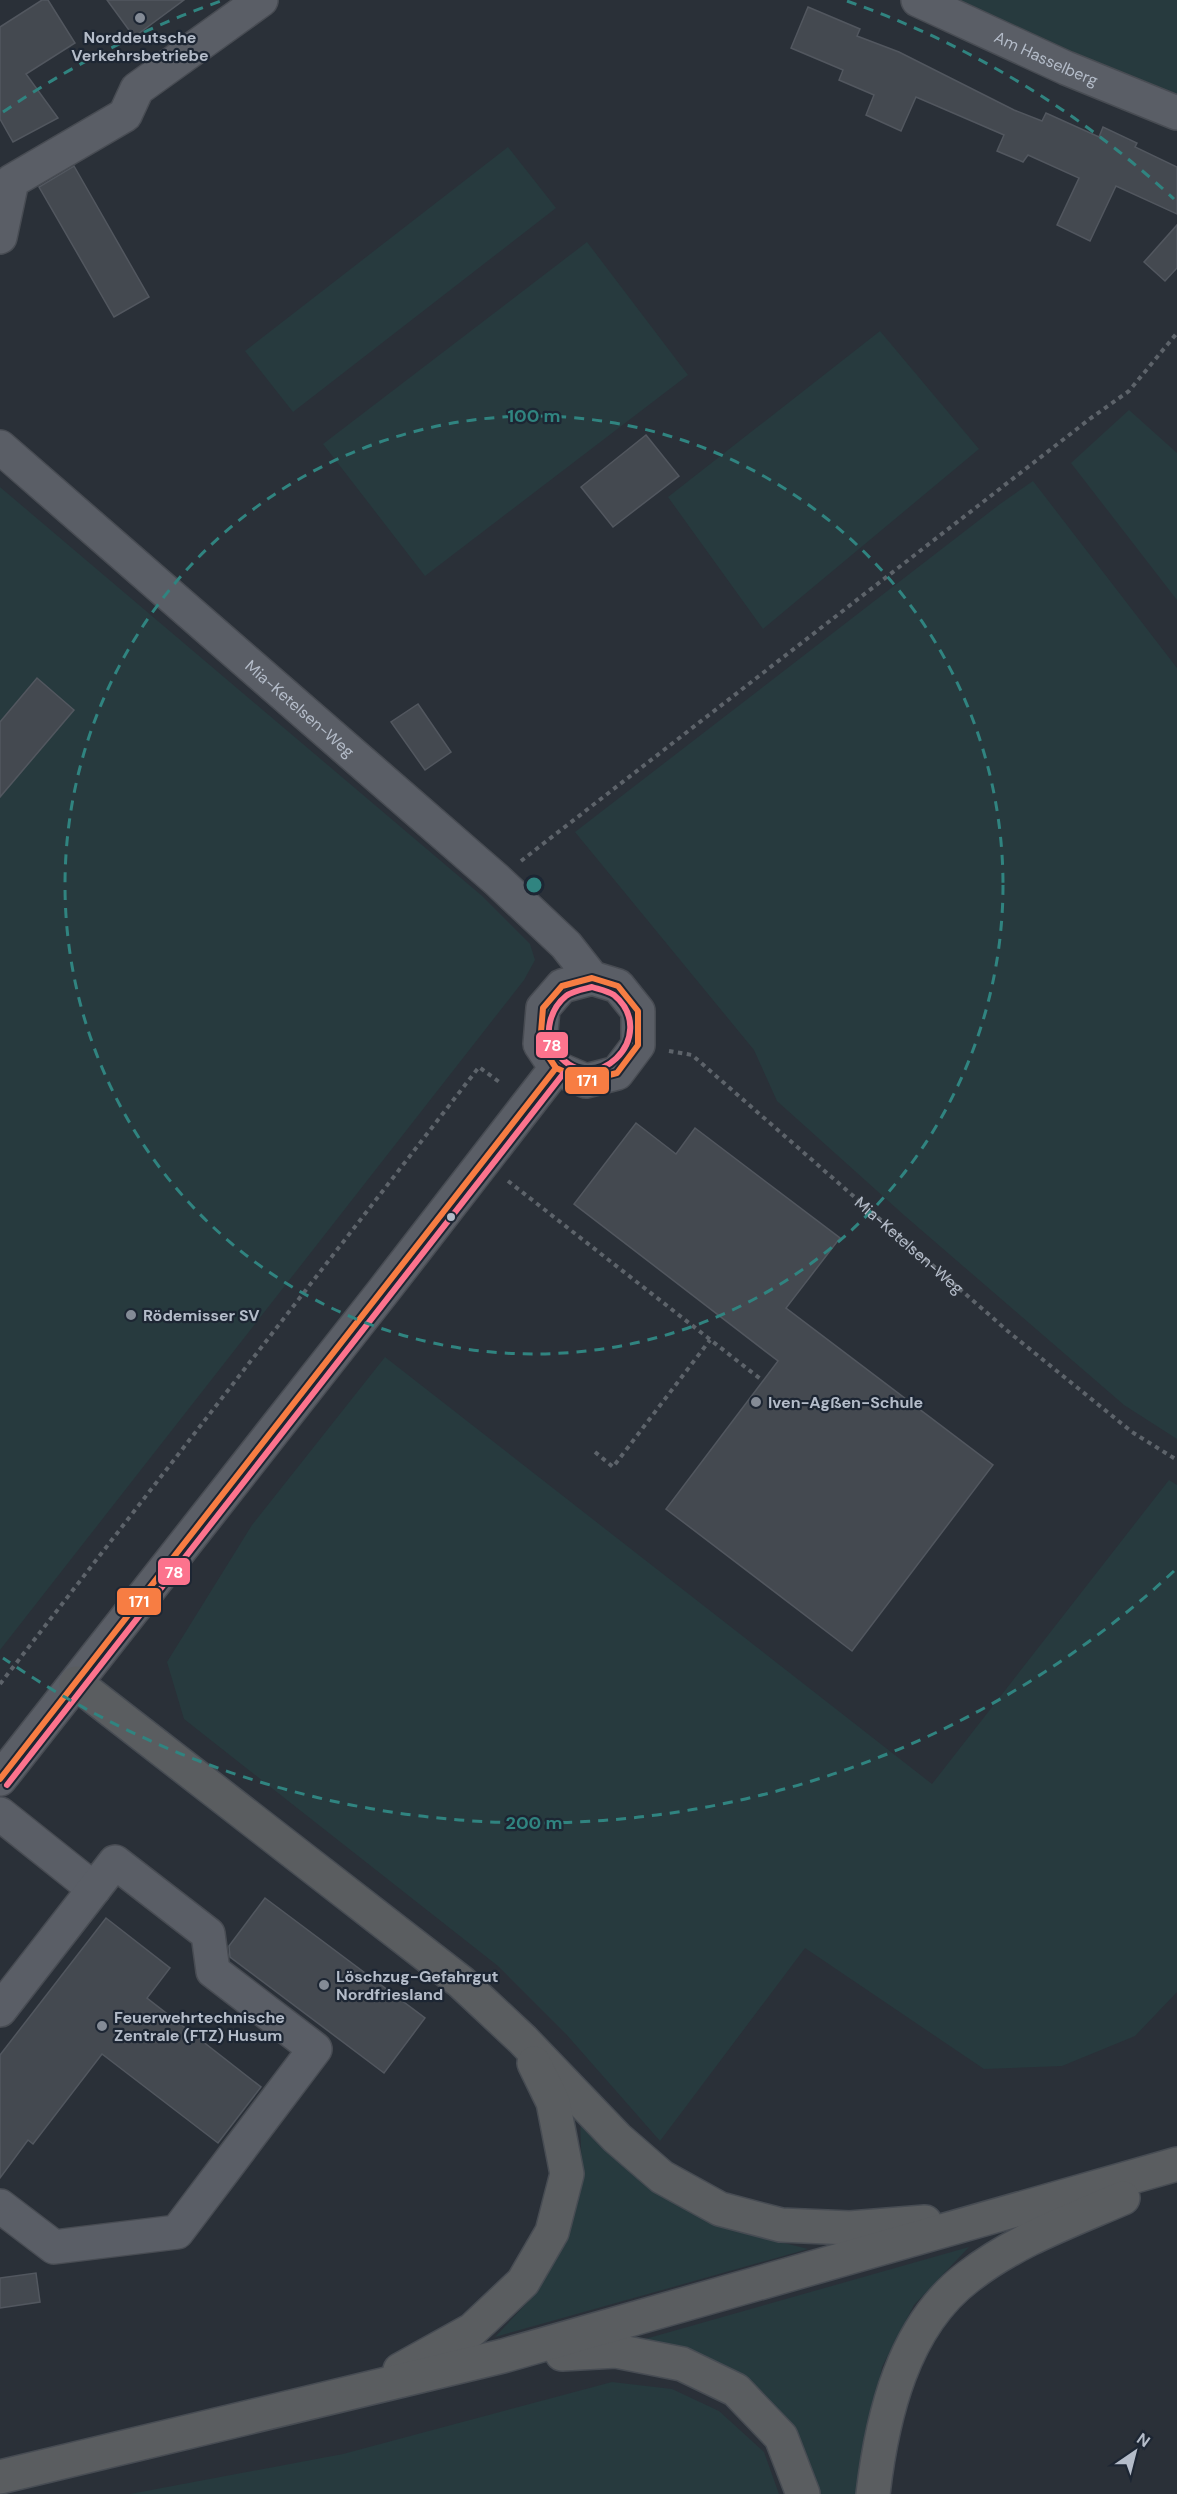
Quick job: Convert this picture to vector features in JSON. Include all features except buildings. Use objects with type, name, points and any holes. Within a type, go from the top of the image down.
[{"type":"highway","points":[[76,1683],[461,1982],[523,2040],[617,2138],[662,2177],[720,2209],[781,2225],[850,2228],[1004,2215]]},
{"type":"highway","points":[[359,2393],[472,2330],[523,2282],[552,2232],[567,2174],[553,2102],[523,2040]]},
{"type":"highway","points":[[0,2477],[359,2393],[503,2356],[1177,2164]]},
{"type":"highway","points":[[873,2494],[878,2453],[900,2371],[930,2314],[967,2277],[1021,2243],[1177,2175]]},
{"type":"highway","points":[[503,2356],[616,2351],[682,2364],[736,2390],[781,2437],[803,2494]]},
{"type":"street","points":[[0,237],[12,181],[125,115],[137,89],[261,0]]},
{"type":"street","name":"Am Hasselberg","points":[[918,0],[1066,68],[1177,113]]},
{"type":"street","name":"Mia-Ketelsen-Weg","points":[[0,447],[497,880],[566,945],[592,978]]},
{"type":"street","points":[[592,978],[618,986],[638,1011],[638,1045],[617,1073],[586,1081],[556,1068],[540,1044],[543,1008],[562,986],[592,978]]},
{"type":"street","points":[[0,1779],[556,1068]]},
{"type":"street","points":[[0,1814],[94,1889]]},
{"type":"street","points":[[0,2010],[115,1862],[208,1934],[213,1971],[315,2049],[177,2232],[54,2247],[0,2206]]},
{"type":"path","points":[[497,880],[1091,417],[1129,391],[1177,333]]},
{"type":"path","name":"Mia-Ketelsen-Weg","points":[[638,1045],[692,1055],[1010,1333],[1132,1432],[1177,1460]]},
{"type":"path","points":[[0,1684],[479,1067],[528,1104]]},
{"type":"path","points":[[483,1162],[763,1381]]},
{"type":"path","points":[[595,1452],[613,1467],[710,1340]]},
{"type":"green space","points":[[931,0],[1177,0],[1177,108]]},
{"type":"green space","points":[[508,147],[556,208],[293,412],[245,351]]},
{"type":"green space","points":[[587,242],[688,375],[425,576],[323,444]]},
{"type":"green space","points":[[880,331],[979,449],[763,629],[668,497]]},
{"type":"green space","points":[[1129,410],[1177,453],[1177,600],[1071,463]]},
{"type":"green space","points":[[1033,481],[1177,668],[1177,1439],[1124,1405],[905,1216],[777,1101],[754,1050],[575,832],[1000,504]]},
{"type":"green space","name":"Rödemisser SV","points":[[0,487],[481,895],[530,944],[535,960],[524,980],[0,1650]]},
{"type":"green space","points":[[385,1357],[932,1784],[1169,1480],[1177,1485],[1177,1992],[1135,2036],[1062,2066],[984,2069],[805,1948],[660,2141],[566,2034],[498,1966],[184,1719],[167,1662],[252,1525]]},
{"type":"green space","points":[[580,2117],[654,2189],[716,2226],[808,2249],[495,2337],[537,2292],[566,2240],[582,2177]]},
{"type":"green space","points":[[969,2247],[914,2305],[882,2367],[857,2494],[819,2494],[793,2430],[638,2341]]},
{"type":"green space","points":[[612,2382],[672,2389],[719,2411],[764,2452],[779,2494],[130,2494],[343,2454]]},
{"type":"transit line","name":"171","points":[[592,978],[618,986],[638,1011],[638,1045],[617,1073],[586,1081],[556,1068],[540,1044],[543,1008],[562,986],[592,978]]},
{"type":"transit line","name":"78","points":[[592,987],[614,995],[627,1011],[630,1028],[626,1045],[616,1058],[602,1068],[586,1070],[569,1065],[554,1049],[549,1036],[549,1028],[556,1007],[566,996],[592,987]]},
{"type":"transit line","name":"171","points":[[0,1779],[556,1068]]},
{"type":"transit line","name":"78","points":[[7,1785],[563,1074]]},
{"type":"place","name":"Norddeutsche Verkehrsbetriebe","points":[[140,18]]},
{"type":"place","name":"Rödemisser SV","points":[[131,1315]]},
{"type":"place","name":"Iven-Agßen-Schule","points":[[756,1402]]},
{"type":"place","name":"Löschzug-Gefahrgut Nordfriesland","points":[[324,1985]]},
{"type":"place","name":"Feuerwehrtechnische Zentrale (FTZ) Husum","points":[[102,2026]]}]
